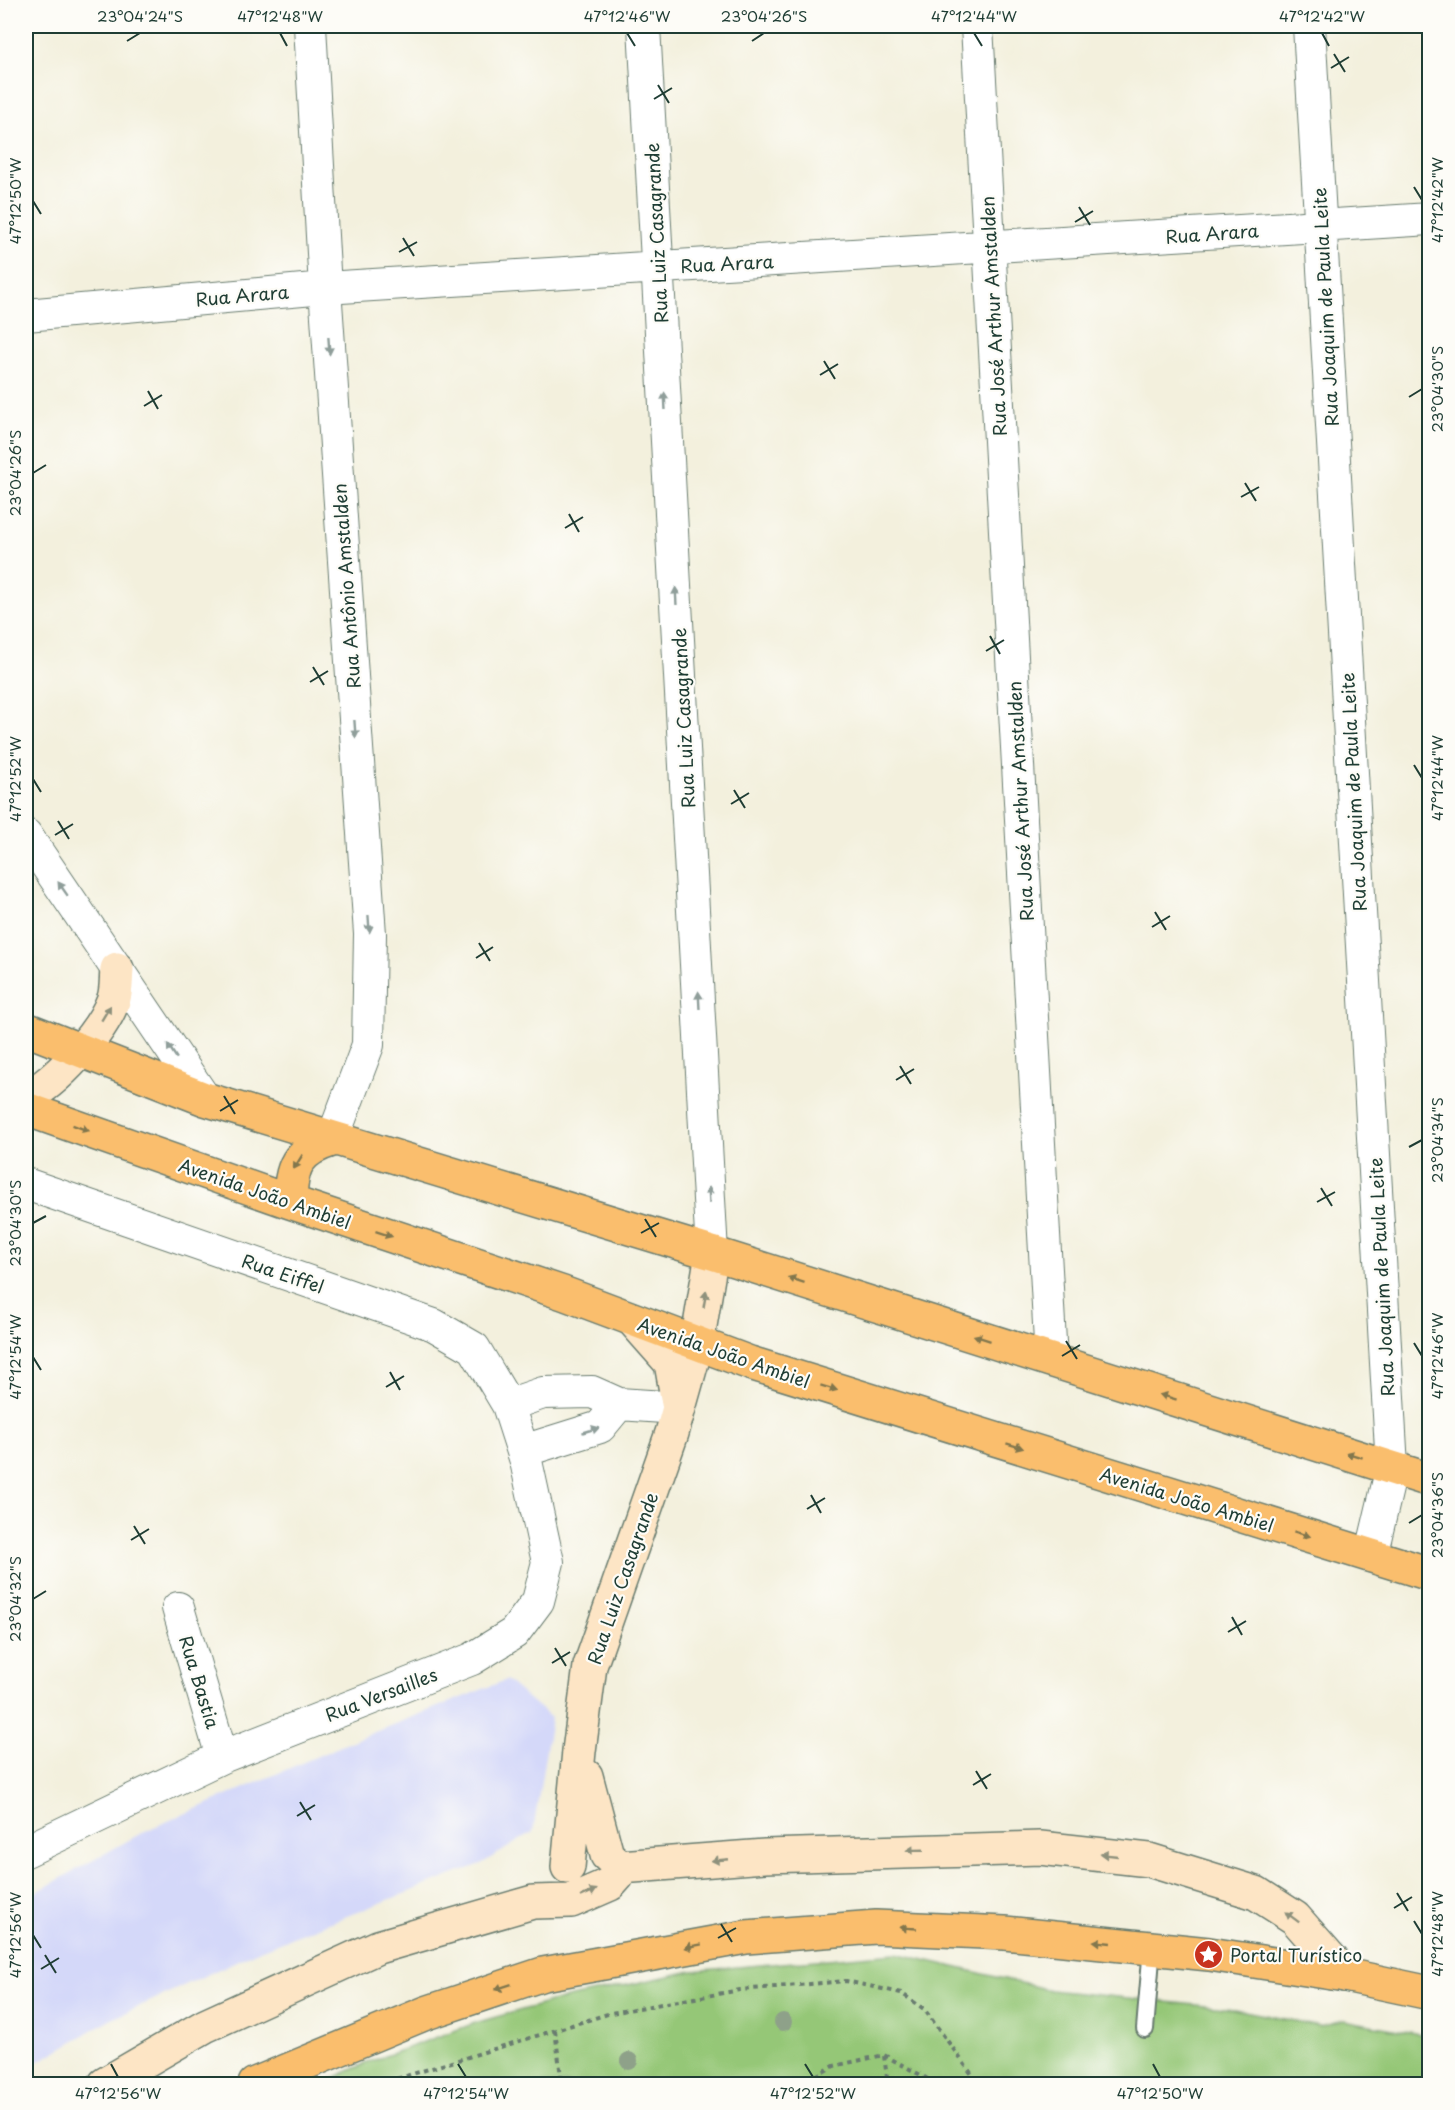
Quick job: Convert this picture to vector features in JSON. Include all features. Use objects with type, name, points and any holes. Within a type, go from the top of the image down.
[{"type":"main road","points":[[26,1029],[205,1099],[332,1140],[712,1253],[1430,1480]]},
{"type":"main road","name":"Avenida João Ambiel","points":[[26,1109],[290,1202],[563,1293],[762,1367],[1430,1574]]},
{"type":"main road","points":[[290,1202],[291,1176],[300,1158],[311,1146],[332,1140]]},
{"type":"main road","points":[[255,2085],[426,2013],[543,1974],[746,1936],[876,1927],[1005,1933],[1152,1947],[1345,1975],[1415,1990],[1430,2012]]},
{"type":"street","name":"Rua Antônio Amstalden","points":[[310,26],[325,288],[370,934],[368,1045],[332,1140]]},
{"type":"street","name":"Rua Luiz Casagrande","points":[[568,1867],[590,1666],[679,1408],[697,1344],[712,1253],[644,26]]},
{"type":"street","name":"Rua José Arthur Amstalden","points":[[977,26],[1051,1360]]},
{"type":"street","name":"Rua Joaquim de Paula Leite","points":[[1309,26],[1392,1467],[1371,1556]]},
{"type":"street","name":"Rua Arara","points":[[26,315],[325,288],[1430,219]]},
{"type":"street","points":[[26,836],[205,1099]]},
{"type":"street","points":[[26,1097],[42,1089],[79,1051],[113,1001],[117,969]]},
{"type":"street","name":"Rua Eiffel","points":[[26,1184],[434,1325],[474,1348],[508,1405]]},
{"type":"street","name":"Rua Luiz Casagrande","points":[[633,1320],[671,1363],[679,1408]]},
{"type":"street","points":[[508,1405],[543,1392],[592,1392],[619,1404],[679,1408]]},
{"type":"street","points":[[523,1451],[600,1427],[619,1404]]},
{"type":"street","name":"Rua Versailles","points":[[26,1851],[222,1757],[472,1659],[514,1633],[538,1601],[548,1562],[523,1451],[508,1405]]},
{"type":"street","name":"Rua Bastia","points":[[178,1608],[222,1757]]},
{"type":"street","name":"Rua Luiz Casagrande","points":[[579,1751],[613,1861]]},
{"type":"street","points":[[533,1902],[568,1867],[613,1861],[1040,1848],[1149,1860],[1256,1893],[1295,1918],[1345,1975]]},
{"type":"street","points":[[105,2085],[205,2026],[378,1947],[533,1902],[571,1901],[610,1884],[618,1875],[613,1861]]},
{"type":"lane","points":[[1145,2028],[1152,1947]]},
{"type":"path","points":[[380,2085],[611,2013],[679,2000],[800,1983],[846,1981],[901,1993],[924,2009],[979,2085]]},
{"type":"path","points":[[555,2030],[562,2085]]},
{"type":"path","points":[[800,2085],[834,2066],[884,2055],[937,2085]]},
{"type":"path","points":[[884,2055],[888,2085]]},
{"type":"shaded area","points":[[506,1680],[551,1718],[533,1832],[481,1864],[262,1949],[106,2022],[26,2069],[26,1898],[145,1831],[357,1739]]},
{"type":"green space","points":[[896,1953],[1050,1990],[1234,2009],[1320,2026],[1343,2020],[1426,2035],[1430,2038],[1429,2084],[320,2084],[369,2062],[478,2022],[558,2000],[692,1971]]},
{"type":"place","name":"Portal Turístico","points":[[1209,1954]]}]
